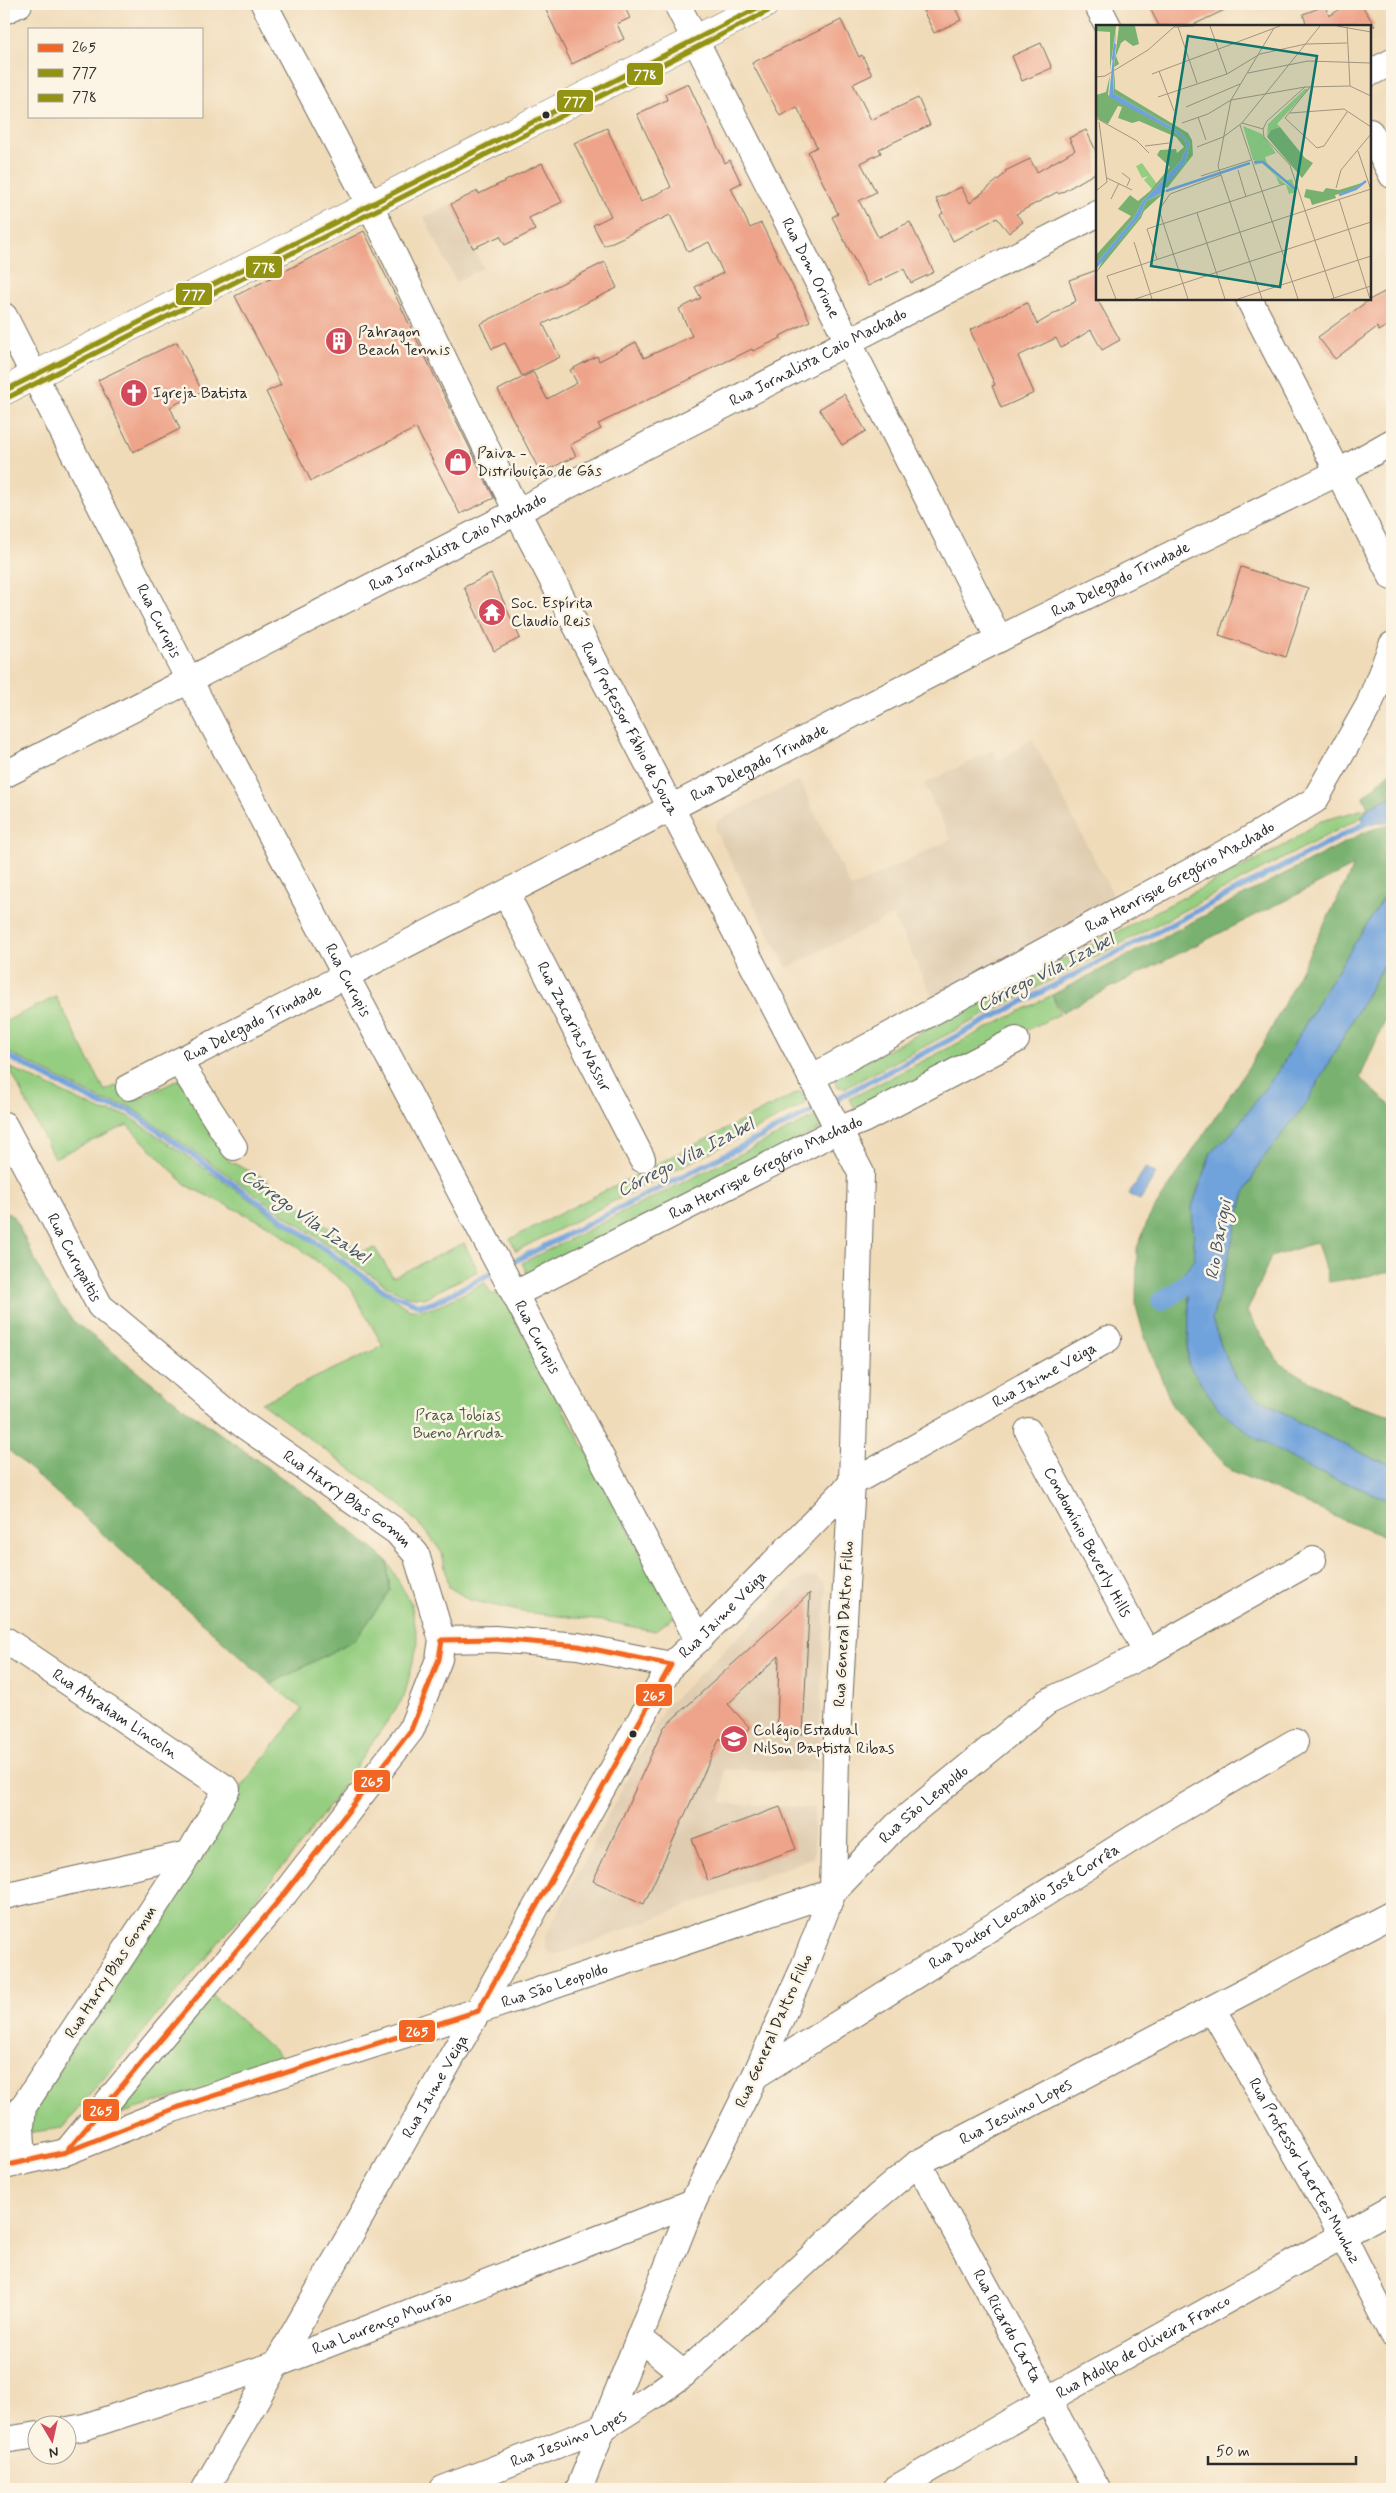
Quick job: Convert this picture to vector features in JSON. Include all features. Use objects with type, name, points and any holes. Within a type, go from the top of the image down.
[{"type":"main road","points":[[4,391],[765,4]]},
{"type":"street","points":[[4,11],[18,4]]},
{"type":"street","name":"Rua Professor Fábio de Souza","points":[[264,4],[370,205],[517,512],[816,1087]]},
{"type":"street","name":"Rua Dom Orione","points":[[677,4],[999,639]]},
{"type":"street","points":[[1097,4],[1108,25]]},
{"type":"street","points":[[1371,73],[1392,62]]},
{"type":"street","points":[[1371,134],[1392,175]]},
{"type":"street","name":"Rua Jornalista Caio Machado","points":[[4,775],[1096,215]]},
{"type":"street","points":[[1250,300],[1392,577]]},
{"type":"street","name":"Rua Curupis","points":[[4,316],[189,680],[698,1640]]},
{"type":"street","name":"Rua Delegado Trindade","points":[[129,1087],[999,639],[1339,472],[1392,442]]},
{"type":"street","name":"Rua Henrique Gregório Machado","points":[[816,1087],[1245,842],[1315,800],[1369,705],[1392,645]]},
{"type":"street","name":"Rua Zacarias Nassur","points":[[506,894],[642,1159]]},
{"type":"street","name":"Rua Henrique Gregório Machado","points":[[513,1289],[836,1124],[863,1120],[1016,1040]]},
{"type":"street","points":[[179,1062],[234,1147]]},
{"type":"street","name":"Rua General Daltro Filho","points":[[579,2489],[606,2426],[693,2202],[755,2076],[803,1969],[833,1892],[836,1756],[852,1483],[861,1172],[816,1087]]},
{"type":"street","name":"Rua Curupaitis","points":[[4,1125],[100,1306],[242,1424]]},
{"type":"street","name":"Rua Jaime Veiga","points":[[205,2489],[478,2011],[671,1665],[698,1640],[852,1483],[1108,1339]]},
{"type":"street","name":"Rua Harry Blas Gomm","points":[[66,2152],[168,2029],[285,1893],[411,1730],[439,1658],[442,1640],[416,1554],[397,1532],[242,1424]]},
{"type":"street","name":"Condomínio Beverly Hills","points":[[1028,1431],[1147,1653]]},
{"type":"street","points":[[1147,1653],[1313,1560]]},
{"type":"street","name":"Rua Abraham Lincoln","points":[[4,1639],[226,1788]]},
{"type":"street","points":[[442,1640],[495,1639],[578,1646],[671,1665]]},
{"type":"street","name":"Rua São Leopoldo","points":[[13,2164],[66,2152],[173,2109],[478,2011],[833,1892],[897,1826],[1047,1702],[1147,1653]]},
{"type":"street","name":"Rua Doutor Leocadio José Corrêa","points":[[755,2076],[1157,1823],[1295,1742]]},
{"type":"street","name":"Rua Harry Blas Gomm","points":[[13,2164],[23,2107],[189,1854],[226,1788]]},
{"type":"street","points":[[4,1896],[189,1854]]},
{"type":"street","name":"Rua Jesuino Lopes","points":[[444,2489],[606,2426],[649,2399],[684,2374],[876,2198],[918,2163],[1213,2010],[1392,1914]]},
{"type":"street","name":"Rua Professor Laertes Munhoz","points":[[1213,2010],[1342,2234],[1392,2334]]},
{"type":"street","name":"Rua Ricardo Carta","points":[[918,2163],[1098,2489]]},
{"type":"street","name":"Rua Lourenço Mourão","points":[[78,2428],[277,2364],[693,2202]]},
{"type":"street","name":"Rua Adolfo de Oliveira Franco","points":[[895,2489],[1049,2399],[1342,2234],[1392,2208]]},
{"type":"street","points":[[639,2338],[684,2374]]},
{"type":"street","points":[[4,2440],[28,2436]]},
{"type":"shaded area","points":[[451,204],[483,268],[456,282],[424,217]]},
{"type":"shaded area","points":[[1032,739],[1121,910],[936,1004],[893,915],[787,968],[715,830],[717,821],[799,780],[851,888],[951,839],[924,784],[993,750],[999,761]]},
{"type":"shaded area","name":"Colégio Estadual Nilson Baptista Ribas","points":[[815,1576],[824,1583],[826,1591],[818,1772],[724,1769],[722,1803],[814,1808],[814,1857],[569,1951],[555,1954],[548,1952],[545,1946],[545,1937],[664,1708],[794,1584],[805,1577]]},
{"type":"green space","points":[[1392,770],[1392,796],[1368,808],[1363,797]]},
{"type":"green space","points":[[1368,808],[1362,817],[845,1088],[838,1087],[835,1081],[839,1075],[1287,844],[1318,822]]},
{"type":"green space","points":[[1392,823],[1392,885],[1323,993],[1281,1067],[1230,1135],[1211,1152],[1192,1207],[1195,1260],[1184,1273],[1189,1297],[1188,1364],[1313,1470],[1392,1501],[1392,1539],[1350,1523],[1230,1470],[1173,1407],[1144,1335],[1136,1306],[1137,1248],[1149,1217],[1263,1045],[1354,866],[1062,1012],[1052,995],[1365,832]]},
{"type":"green space","points":[[1392,949],[1392,1004],[1360,1078],[1392,1107],[1392,1272],[1329,1282],[1317,1242],[1271,1257],[1247,1312],[1280,1364],[1351,1404],[1392,1416],[1392,1465],[1372,1458],[1305,1426],[1252,1394],[1235,1377],[1212,1320],[1244,1195],[1261,1161],[1307,1102]]},
{"type":"green space","points":[[1052,995],[1060,1014],[858,1112],[849,1099]]},
{"type":"green space","points":[[56,997],[105,1091],[115,1086],[138,1099],[180,1079],[229,1161],[264,1178],[360,1252],[375,1248],[393,1277],[464,1243],[478,1271],[424,1298],[407,1296],[388,1287],[129,1106],[103,1101],[4,1050],[4,1022]]},
{"type":"green space","name":"Praça Tobias Bueno Arruda","points":[[9,1067],[102,1111],[127,1115],[410,1310],[434,1308],[485,1283],[492,1295],[500,1292],[675,1616],[655,1631],[604,1621],[523,1612],[470,1600],[449,1587],[442,1553],[428,1534],[399,1504],[261,1403],[383,1346],[350,1287],[272,1227],[187,1186],[127,1125],[54,1158]]},
{"type":"green space","points":[[801,1091],[807,1103],[516,1251],[510,1239]]},
{"type":"green space","points":[[818,1115],[824,1127],[528,1275],[522,1263]]},
{"type":"green space","points":[[4,1210],[14,1217],[50,1290],[72,1320],[183,1407],[324,1508],[387,1561],[390,1591],[356,1639],[271,1684],[4,1446]]},
{"type":"green space","points":[[387,1561],[411,1603],[418,1642],[404,1697],[305,1840],[62,2128],[26,2133],[30,2115],[235,1795],[302,1709],[271,1684],[356,1639],[390,1591]]},
{"type":"green space","points":[[210,1993],[287,2062],[104,2119]]},
{"type":"water","points":[[1392,796],[1392,821],[1364,825],[1362,817],[1368,808]]},
{"type":"water","name":"Rio Barigui","points":[[1392,885],[1392,949],[1307,1102],[1261,1161],[1244,1195],[1212,1320],[1235,1377],[1252,1394],[1305,1426],[1372,1458],[1392,1465],[1392,1501],[1313,1470],[1255,1438],[1219,1409],[1188,1364],[1189,1297],[1184,1272],[1195,1260],[1192,1207],[1211,1152],[1230,1135],[1281,1067],[1323,993]]},
{"type":"water","points":[[1146,1167],[1156,1174],[1140,1200],[1129,1194]]},
{"type":"building","points":[[543,4],[623,4],[630,18],[617,24],[624,39],[572,64]]},
{"type":"building","points":[[920,4],[953,4],[961,20],[934,33]]},
{"type":"building","points":[[1148,4],[1237,4],[1193,25],[1158,25]]},
{"type":"building","points":[[1349,4],[1361,4],[1375,26],[1307,25],[1303,14],[1325,6],[1329,16]]},
{"type":"building","points":[[841,20],[859,57],[862,55],[872,75],[853,84],[871,120],[918,98],[930,125],[879,149],[881,153],[861,163],[876,192],[859,201],[878,237],[910,222],[934,272],[911,283],[904,269],[868,286],[832,217],[838,214],[808,152],[817,147],[797,107],[780,116],[752,63]]},
{"type":"building","points":[[1041,43],[1052,68],[1022,81],[1012,56]]},
{"type":"building","points":[[688,83],[725,163],[730,160],[741,183],[731,188],[750,228],[761,223],[810,321],[780,336],[781,338],[753,351],[752,349],[598,424],[601,429],[570,445],[576,456],[547,470],[537,466],[498,390],[533,372],[547,399],[577,383],[570,370],[597,356],[599,361],[636,342],[644,358],[692,336],[679,309],[701,298],[695,287],[723,273],[709,242],[688,252],[670,215],[604,246],[593,225],[611,216],[574,143],[607,128],[641,202],[671,187],[637,114],[667,100],[665,94]]},
{"type":"building","points":[[1086,130],[1096,151],[1096,173],[1059,194],[1057,192],[1016,214],[1023,222],[1009,233],[997,218],[953,241],[940,215],[943,213],[936,199],[961,187],[970,203],[1006,173],[1005,171],[1030,159],[1037,172],[1075,150],[1069,138]]},
{"type":"building","points":[[542,163],[562,202],[529,218],[535,230],[505,245],[500,236],[473,248],[451,204],[478,191],[479,194]]},
{"type":"building","name":"Pahragon Beach Tennis","points":[[364,231],[494,498],[460,514],[416,428],[311,481],[266,392],[281,385],[235,296]]},
{"type":"building","points":[[605,262],[617,288],[543,324],[560,357],[522,376],[505,343],[492,349],[480,324]]},
{"type":"building","points":[[1096,270],[1096,300],[1120,340],[1102,350],[1091,330],[1061,348],[1056,338],[1018,356],[1034,393],[1001,408],[992,386],[995,385],[970,330],[1027,303],[1037,324],[1076,301],[1069,280]]},
{"type":"building","points":[[1392,288],[1392,323],[1378,331],[1377,327],[1335,359],[1318,337],[1371,299]]},
{"type":"building","name":"Igreja Batista","points":[[177,342],[202,391],[170,407],[180,429],[133,452],[98,380]]},
{"type":"building","points":[[844,394],[866,431],[842,445],[819,409]]},
{"type":"building","points":[[1241,567],[1308,588],[1286,657],[1219,635]]},
{"type":"building","name":"Soc. Espírita Claudio Reis","points":[[491,574],[520,638],[494,651],[464,587]]},
{"type":"building","points":[[810,1593],[803,1734],[777,1733],[779,1656],[728,1704],[750,1728],[729,1748],[720,1738],[644,1904],[593,1881],[664,1727]]},
{"type":"building","points":[[780,1807],[796,1849],[708,1881],[692,1839]]},
{"type":"waterway","name":"Córrego Vila Izabel","points":[[830,1102],[1370,821]]},
{"type":"waterway","name":"Córrego Vila Izabel","points":[[9,1057],[102,1105],[129,1110],[384,1291],[419,1305],[433,1303],[494,1272]]},
{"type":"waterway","name":"Córrego Vila Izabel","points":[[507,1265],[820,1107]]},
{"type":"waterway","name":"Rio Barigui","points":[[1161,1301],[1178,1291],[1206,1266]]},
{"type":"transit line","name":"777","points":[[4,391],[765,4]]},
{"type":"transit line","name":"778","points":[[7,398],[768,11]]},
{"type":"transit line","name":"265","points":[[495,1639],[578,1646],[671,1665],[478,2011],[173,2109],[66,2152],[285,1893],[411,1730],[439,1659],[442,1640],[495,1639]]},
{"type":"transit line","name":"265","points":[[4,2166],[66,2152]]},
{"type":"place","name":"Pahragon Beach Tennis","points":[[339,341]]},
{"type":"place","name":"Igreja Batista","points":[[134,393]]},
{"type":"place","name":"Paiva - Distribuição de Gás","points":[[458,462]]},
{"type":"place","name":"Soc. Espírita Claudio Reis","points":[[492,612]]},
{"type":"place","name":"Colégio Estadual Nilson Baptista Ribas","points":[[734,1739]]}]
